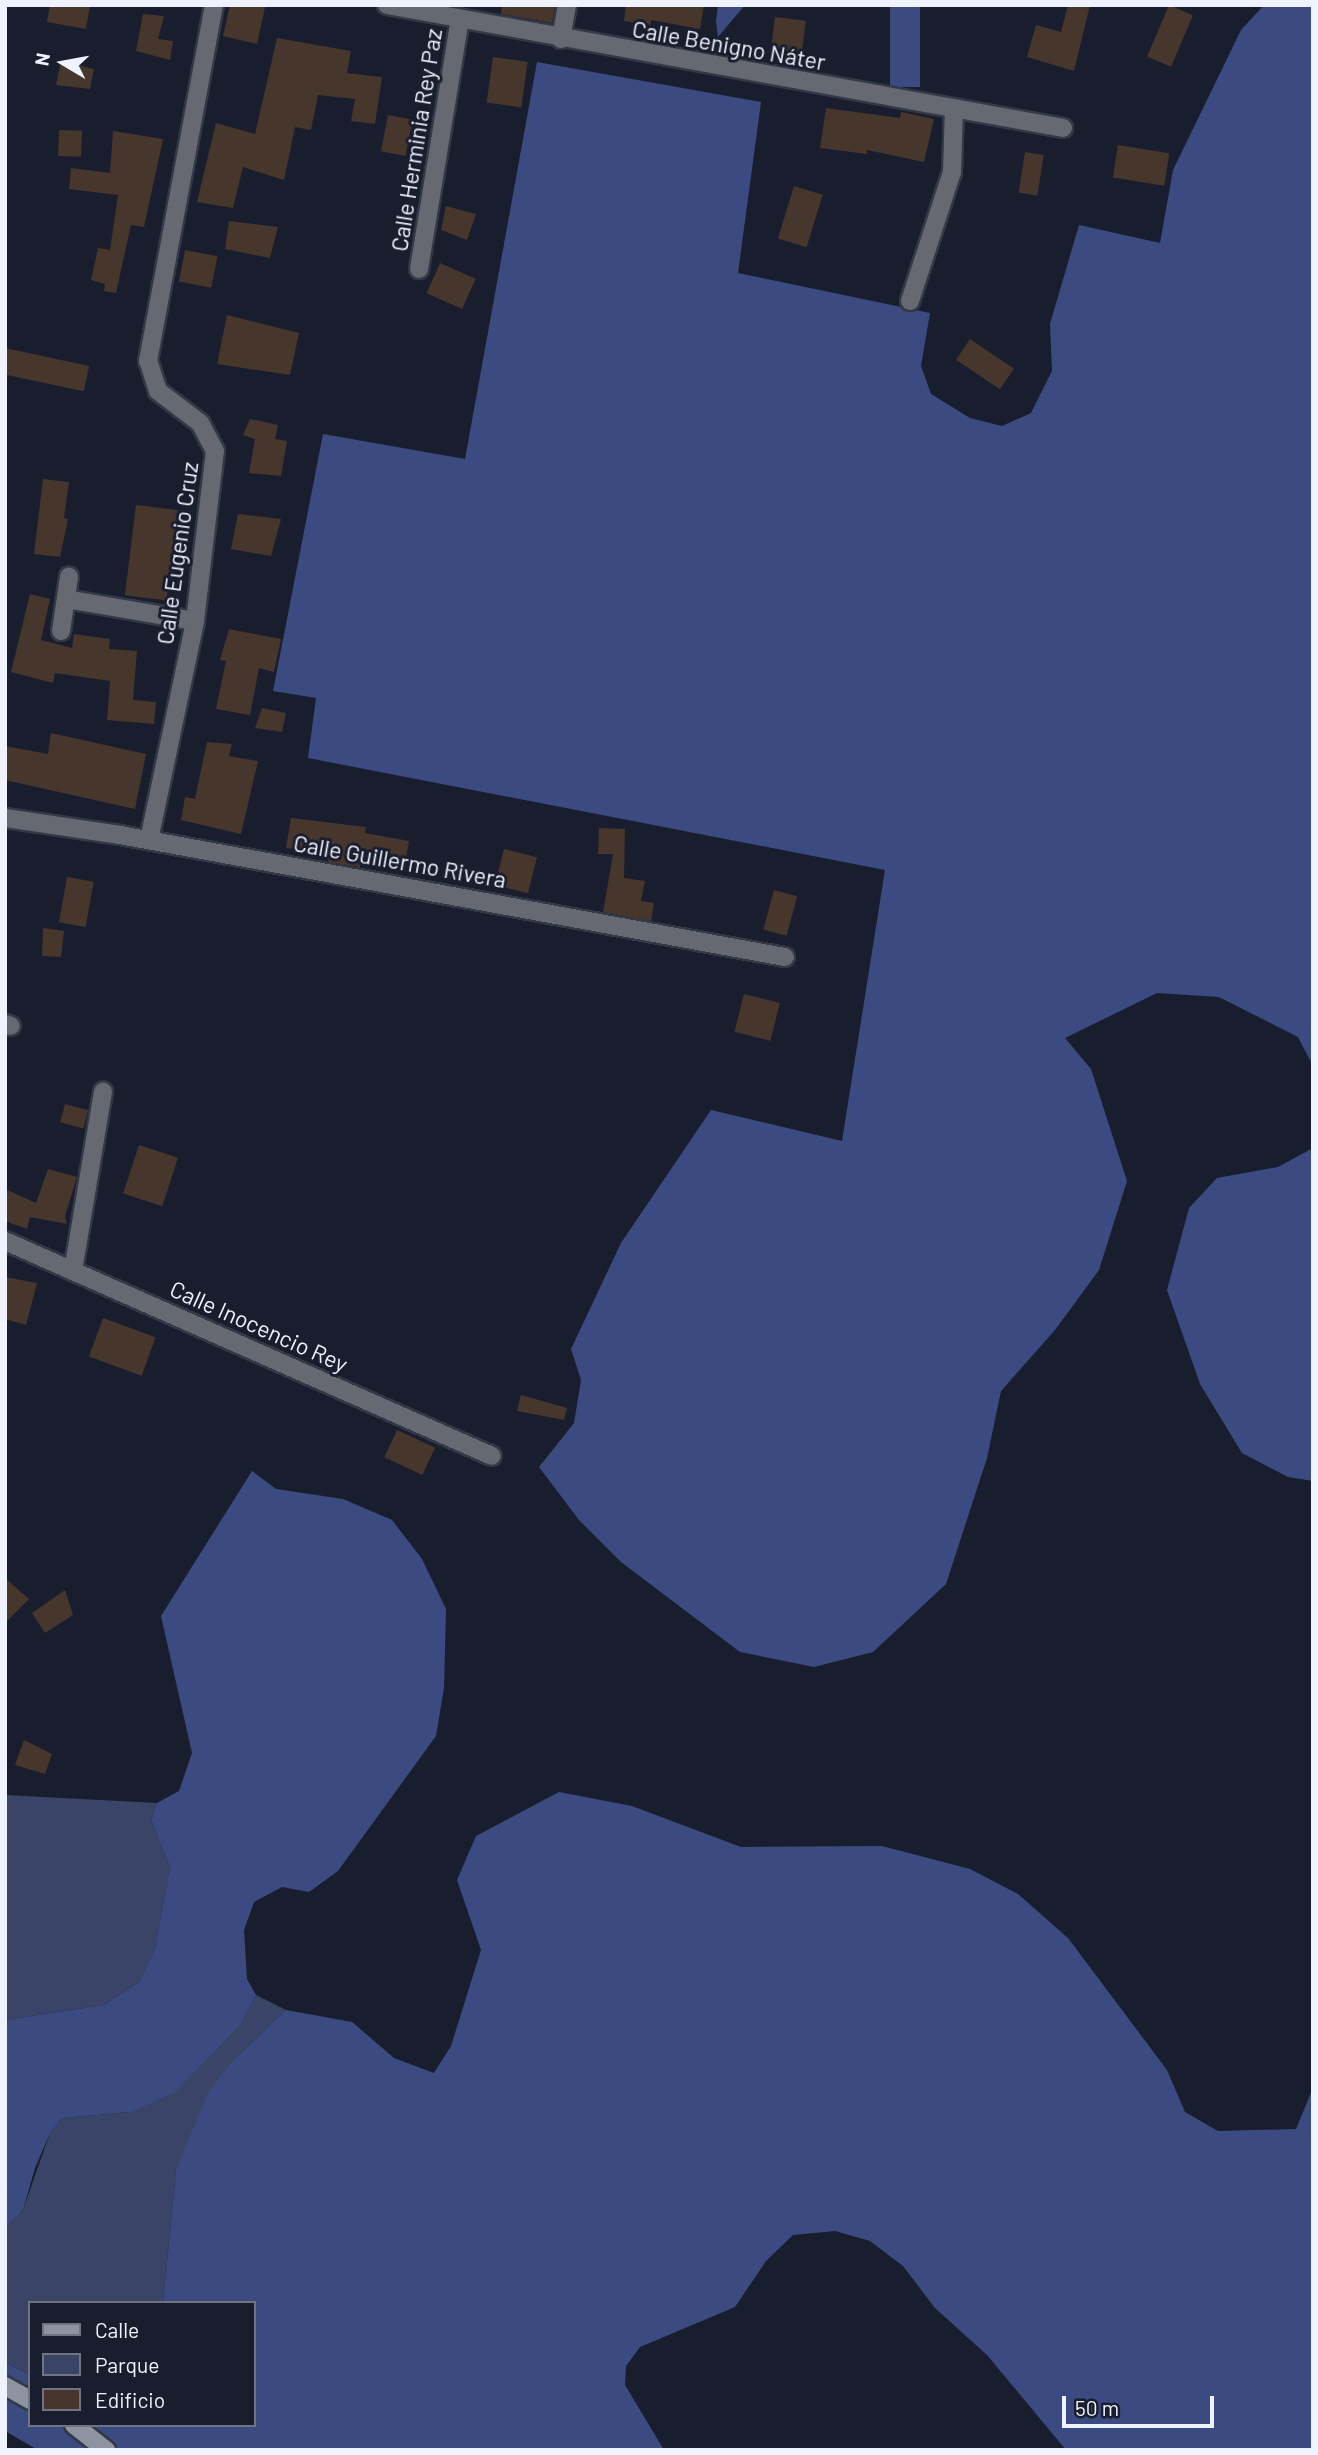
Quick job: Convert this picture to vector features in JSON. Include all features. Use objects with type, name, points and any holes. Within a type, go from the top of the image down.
[{"type":"street","name":"Calle Eugenio Cruz","points":[[149,840],[195,621],[215,450],[200,423],[158,391],[148,361],[214,5]]},
{"type":"street","points":[[561,39],[567,5]]},
{"type":"street","name":"Calle Benigno Náter","points":[[390,6],[1063,128]]},
{"type":"street","name":"Calle Herminia Rey Paz","points":[[419,269],[460,19]]},
{"type":"street","points":[[910,301],[952,172],[954,109]]},
{"type":"street","points":[[61,631],[69,578]]},
{"type":"street","points":[[66,599],[195,621]]},
{"type":"street","name":"Calle Guillermo Rivera","points":[[5,818],[149,840],[785,957]]},
{"type":"street","points":[[73,1271],[103,1091]]},
{"type":"street","name":"Calle Inocencio Rey","points":[[5,1241],[492,1456]]},
{"type":"street","points":[[5,2386],[28,2399]]},
{"type":"street","points":[[77,2427],[106,2450]]},
{"type":"green space","points":[[5,1795],[157,1803],[151,1820],[170,1867],[155,1948],[140,1981],[104,2005],[5,2020]]},
{"type":"green space","points":[[256,1995],[286,2010],[233,2060],[176,2170],[163,2301],[28,2301],[28,2374],[5,2362],[5,2229],[23,2210],[50,2133],[63,2118],[131,2112],[241,2024]]},
{"type":"shaded area","points":[[718,5],[745,5],[718,37],[716,21]]},
{"type":"shaded area","points":[[890,5],[920,5],[920,87],[890,87]]},
{"type":"shaded area","points":[[1264,5],[1313,5],[1313,1066],[1298,1037],[1219,997],[1157,993],[1065,1038],[1091,1069],[1127,1181],[1099,1270],[1055,1330],[1001,1391],[987,1458],[946,1584],[873,1652],[814,1667],[740,1652],[621,1562],[579,1520],[539,1467],[574,1423],[581,1380],[571,1349],[621,1243],[711,1110],[842,1141],[885,870],[308,758],[316,698],[273,691],[323,434],[465,459],[537,62],[761,102],[738,273],[930,313],[921,366],[931,394],[970,418],[1002,426],[1031,413],[1052,371],[1050,324],[1079,225],[1160,243],[1173,170],[1241,30]]},
{"type":"shaded area","points":[[1313,1148],[1313,1481],[1288,1477],[1242,1453],[1200,1384],[1167,1290],[1189,1208],[1217,1178],[1278,1167]]},
{"type":"shaded area","points":[[252,1471],[276,1489],[343,1499],[392,1520],[422,1559],[446,1609],[444,1688],[436,1736],[338,1871],[309,1892],[282,1887],[254,1902],[244,1930],[247,1979],[256,1995],[241,2024],[175,2092],[131,2112],[63,2118],[50,2133],[35,2168],[23,2210],[5,2229],[5,2020],[104,2005],[140,1981],[155,1948],[170,1867],[151,1820],[157,1803],[179,1791],[192,1753],[161,1616]]},
{"type":"shaded area","points":[[559,1792],[632,1806],[741,1847],[882,1846],[970,1869],[1018,1894],[1068,1938],[1167,2070],[1185,2112],[1218,2131],[1296,2129],[1313,2088],[1313,2450],[1066,2450],[987,2355],[935,2308],[903,2266],[870,2241],[835,2231],[793,2235],[766,2261],[735,2307],[640,2347],[626,2366],[625,2385],[664,2450],[38,2450],[5,2431],[5,2362],[28,2374],[28,2427],[256,2427],[256,2301],[163,2301],[176,2170],[208,2093],[233,2060],[286,2010],[352,2022],[394,2058],[434,2073],[451,2046],[481,1950],[457,1880],[476,1836]]},
{"type":"building","points":[[50,5],[90,5],[86,29],[47,22]]},
{"type":"building","points":[[230,5],[265,7],[257,44],[223,36]]},
{"type":"building","points":[[502,5],[555,5],[552,23],[501,14]]},
{"type":"building","points":[[626,5],[704,5],[700,29],[651,20],[651,25],[624,21]]},
{"type":"building","points":[[1068,5],[1090,5],[1074,71],[1027,57],[1036,25],[1061,32]]},
{"type":"building","points":[[1169,5],[1193,15],[1171,67],[1147,57]]},
{"type":"building","points":[[143,14],[164,16],[158,39],[173,41],[170,60],[136,51]]},
{"type":"building","points":[[775,17],[806,21],[801,62],[770,59]]},
{"type":"building","points":[[277,38],[351,51],[347,73],[382,77],[375,124],[351,121],[355,99],[318,95],[311,130],[295,127],[284,180],[243,167],[233,208],[197,202],[216,123],[255,134]]},
{"type":"building","points":[[493,57],[528,62],[521,107],[487,103]]},
{"type":"building","points":[[61,61],[94,69],[90,89],[56,85]]},
{"type":"building","points":[[826,108],[900,118],[901,112],[934,119],[924,162],[867,150],[867,154],[820,148]]},
{"type":"building","points":[[388,115],[413,120],[405,156],[381,151]]},
{"type":"building","points":[[59,130],[82,131],[81,157],[58,156]]},
{"type":"building","points":[[113,131],[163,139],[144,227],[131,225],[116,293],[104,291],[105,284],[91,280],[98,248],[110,250],[118,195],[69,189],[71,168],[110,173]]},
{"type":"building","points":[[1118,145],[1169,153],[1164,186],[1113,178]]},
{"type":"building","points":[[1025,152],[1044,155],[1037,195],[1019,192]]},
{"type":"building","points":[[794,186],[823,195],[807,247],[778,239]]},
{"type":"building","points":[[446,206],[476,214],[467,240],[441,230]]},
{"type":"building","points":[[229,221],[278,227],[270,258],[225,249]]},
{"type":"building","points":[[185,250],[217,256],[211,288],[179,281]]},
{"type":"building","points":[[440,263],[476,279],[462,309],[427,293]]},
{"type":"building","points":[[227,315],[299,333],[290,375],[217,364]]},
{"type":"building","points":[[970,339],[1014,369],[1000,389],[956,360]]},
{"type":"building","points":[[5,348],[89,366],[84,391],[5,375]]},
{"type":"building","points":[[250,419],[278,425],[275,439],[287,441],[281,476],[249,473],[255,439],[243,435]]},
{"type":"building","points":[[43,479],[69,482],[64,518],[68,519],[60,557],[34,554]]},
{"type":"building","points":[[136,505],[178,510],[167,600],[125,595]]},
{"type":"building","points":[[238,514],[281,519],[271,556],[231,549]]},
{"type":"building","points":[[30,594],[50,599],[41,640],[72,648],[74,634],[110,639],[109,649],[137,651],[133,700],[156,702],[154,724],[107,720],[110,681],[55,673],[53,683],[11,672]]},
{"type":"building","points":[[229,629],[281,639],[274,672],[259,668],[250,715],[216,709],[226,661],[220,660]]},
{"type":"building","points":[[262,708],[286,713],[282,732],[255,728]]},
{"type":"building","points":[[51,733],[146,754],[135,809],[5,780],[5,746],[48,754]]},
{"type":"building","points":[[207,742],[232,744],[229,756],[258,761],[241,834],[181,820],[185,797],[195,799]]},
{"type":"building","points":[[291,818],[366,827],[365,833],[409,841],[404,869],[360,862],[360,867],[328,862],[329,853],[286,848]]},
{"type":"building","points":[[599,828],[625,829],[624,878],[645,881],[641,901],[654,903],[651,921],[603,912],[613,854],[598,854]]},
{"type":"building","points":[[504,849],[537,857],[528,893],[495,885]]},
{"type":"building","points":[[67,877],[94,882],[86,927],[59,922]]},
{"type":"building","points":[[774,890],[797,896],[787,936],[763,930]]},
{"type":"building","points":[[43,928],[64,931],[61,957],[42,956]]},
{"type":"building","points":[[744,994],[780,1003],[770,1041],[735,1032]]},
{"type":"building","points":[[65,1104],[88,1110],[83,1129],[60,1122]]},
{"type":"building","points":[[139,1145],[178,1158],[162,1206],[123,1194]]},
{"type":"building","points":[[48,1169],[77,1177],[65,1216],[67,1224],[30,1217],[27,1229],[5,1221],[5,1189],[36,1203]]},
{"type":"building","points":[[5,1277],[37,1283],[26,1325],[5,1319]]},
{"type":"building","points":[[103,1318],[156,1337],[142,1376],[89,1357]]},
{"type":"building","points":[[521,1395],[567,1408],[564,1420],[517,1411]]},
{"type":"building","points":[[397,1430],[435,1448],[422,1475],[384,1457]]},
{"type":"building","points":[[5,1578],[29,1599],[5,1623]]},
{"type":"building","points":[[65,1590],[73,1615],[45,1633],[32,1613]]},
{"type":"building","points":[[24,1740],[52,1754],[45,1774],[15,1765]]}]
